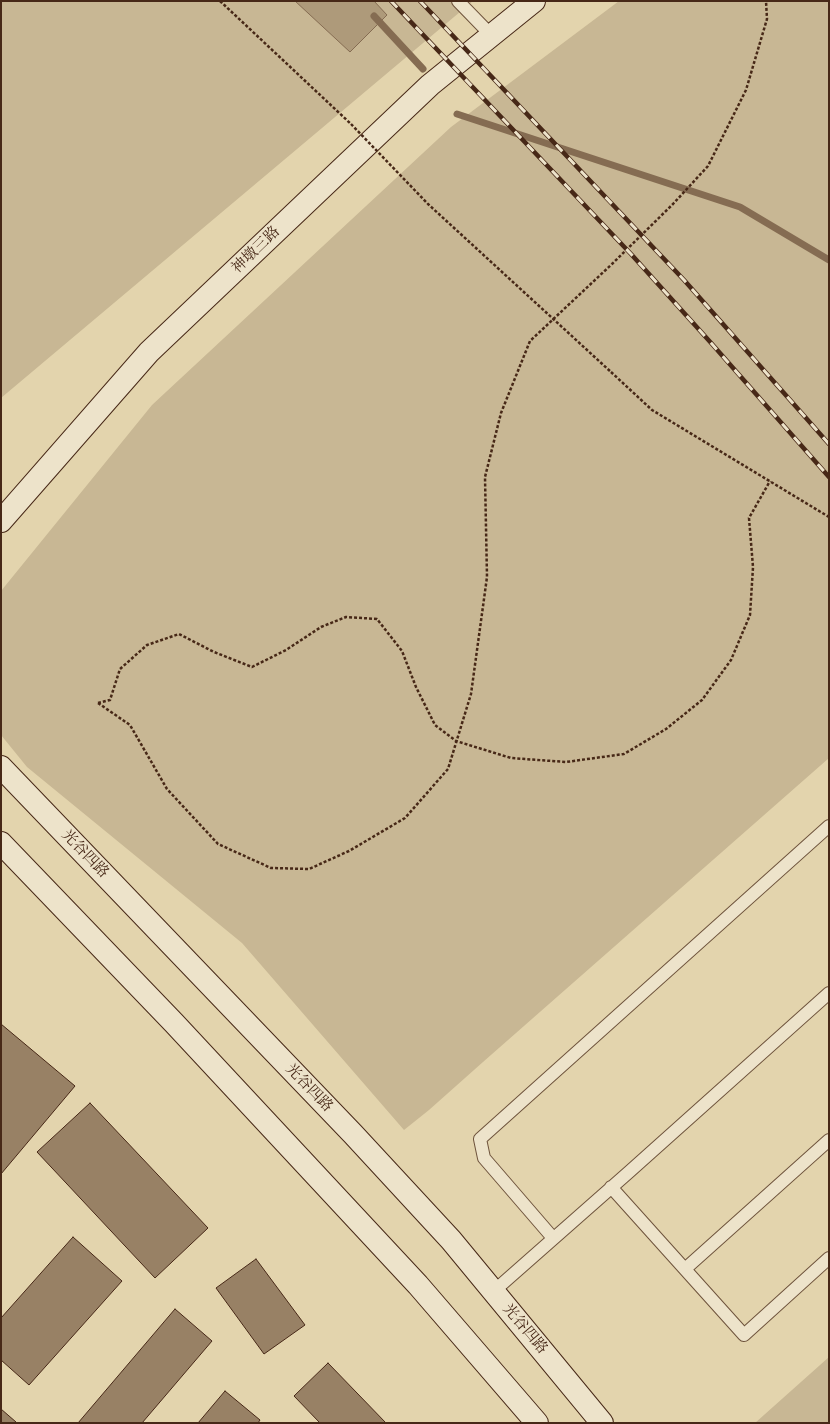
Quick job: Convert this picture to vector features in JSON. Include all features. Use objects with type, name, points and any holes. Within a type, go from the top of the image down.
[{"type":"main road","name":"神墩三路","points":[[1,521],[149,352],[430,84],[534,1]]},
{"type":"main road","name":"光谷四路","points":[[1,766],[353,1134],[451,1240],[494,1290],[602,1423]]},
{"type":"main road","points":[[1,843],[174,1023],[418,1284],[538,1423]]},
{"type":"lane","points":[[458,1],[491,35]]},
{"type":"lane","points":[[553,1238],[484,1158],[480,1139],[829,826]]},
{"type":"lane","points":[[494,1290],[829,993]]},
{"type":"lane","points":[[685,1269],[829,1140]]},
{"type":"lane","points":[[611,1187],[744,1335],[829,1258]]},
{"type":"path","points":[[220,1],[351,124],[428,204],[652,410],[829,517]]},
{"type":"path","points":[[766,1],[767,19],[746,90],[708,166],[675,202],[612,264],[530,341],[501,413],[485,477],[487,576],[471,694],[456,741],[448,769],[405,818],[349,851],[309,868],[271,868],[218,844],[166,789],[130,725],[98,703],[110,700],[120,669],[147,645],[178,634],[214,652],[252,667],[286,650],[321,627],[346,618],[377,619],[402,651],[416,687],[435,725],[456,741],[512,758],[566,762],[624,754],[666,728],[702,700],[731,660],[750,615],[753,567],[749,518],[770,480]]},
{"type":"shaded area","points":[[1,1],[473,1],[1,398]]},
{"type":"shaded area","points":[[295,1],[374,1],[387,15],[350,52]]},
{"type":"shaded area","points":[[619,1],[829,1],[829,758],[429,1110],[404,1130],[242,943],[27,767],[1,735],[1,591],[152,405],[451,127]]},
{"type":"shaded area","points":[[829,1357],[829,1423],[755,1423]]},
{"type":"building","points":[[1,1024],[75,1086],[1,1174]]},
{"type":"building","points":[[90,1103],[208,1228],[155,1278],[37,1152]]},
{"type":"building","points":[[73,1237],[122,1281],[29,1385],[1,1360],[1,1318]]},
{"type":"building","points":[[256,1259],[305,1325],[264,1354],[216,1288]]},
{"type":"building","points":[[175,1309],[212,1341],[142,1423],[78,1423]]},
{"type":"building","points":[[328,1363],[386,1423],[320,1423],[294,1396]]},
{"type":"building","points":[[225,1391],[260,1420],[258,1423],[198,1423]]},
{"type":"building","points":[[1,1409],[16,1422],[1,1423]]},
{"type":"waterway","points":[[374,16],[423,69]]},
{"type":"waterway","points":[[457,114],[740,207],[829,260]]},
{"type":"railway","points":[[391,1],[631,254],[829,477]]},
{"type":"railway","points":[[420,1],[684,280],[829,444]]}]
